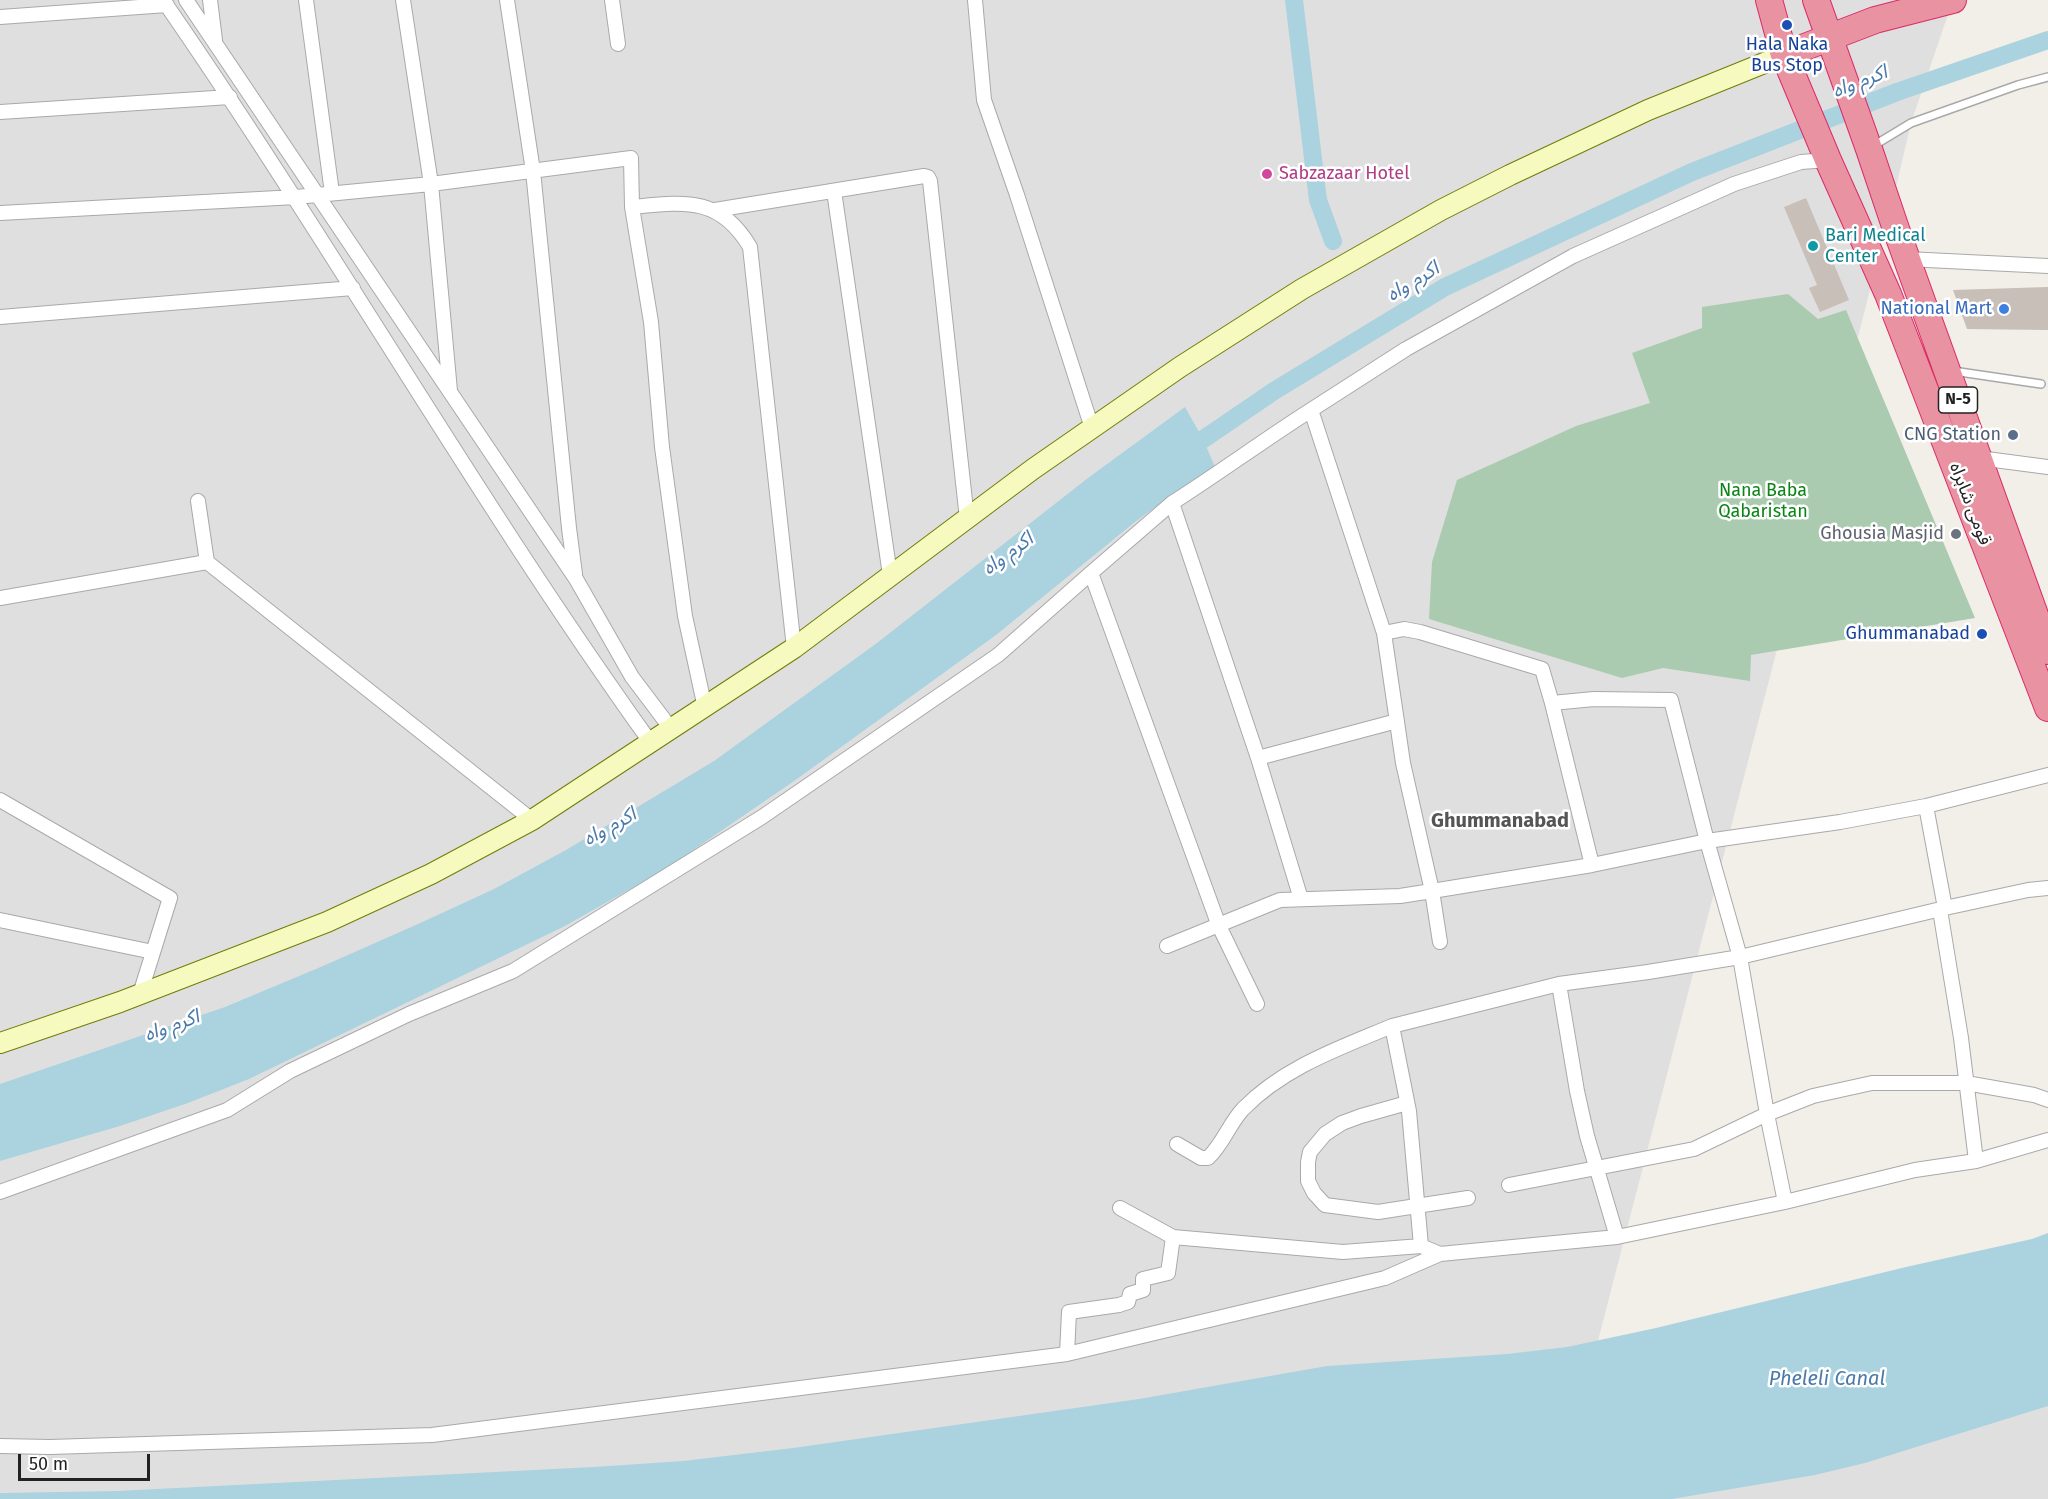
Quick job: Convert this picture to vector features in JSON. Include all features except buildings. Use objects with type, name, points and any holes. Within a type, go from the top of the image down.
[{"type":"highway","name":"قومی شاہراہ","points":[[1769,0],[1784,55],[1888,294],[2048,708]]},
{"type":"highway","name":"قومی شاہراہ","points":[[1816,0],[2048,651]]},
{"type":"highway","points":[[1784,55],[1831,42],[1875,20],[1953,0]]},
{"type":"highway","points":[[1933,408],[1957,398]]},
{"type":"street","points":[[186,0],[576,579],[632,677],[672,730]]},
{"type":"street","points":[[210,0],[216,45]]},
{"type":"street","points":[[306,0],[332,193]]},
{"type":"street","points":[[403,0],[430,184],[451,393]]},
{"type":"street","points":[[507,0],[533,171],[576,579]]},
{"type":"street","points":[[612,0],[618,44]]},
{"type":"street","points":[[975,0],[984,100],[1092,428]]},
{"type":"street","points":[[0,17],[165,2],[296,197],[466,468],[613,690],[651,743]]},
{"type":"street","points":[[0,1043],[140,994],[327,922],[431,874],[532,820],[794,648],[1092,428],[1180,367],[1302,289],[1441,210],[1510,175],[1648,110],[1784,55]]},
{"type":"street","points":[[0,112],[230,97]]},
{"type":"street","points":[[0,213],[296,197],[430,184],[631,158],[632,207],[651,322],[662,447],[685,616],[705,708]]},
{"type":"street","points":[[0,1192],[227,1110],[300,1066],[409,1014],[513,971],[762,817],[998,655],[1172,503],[1223,471],[1272,434],[1406,349],[1573,256],[1734,184],[1801,162],[1828,160]]},
{"type":"street","points":[[632,207],[678,202],[715,210],[928,177],[967,519]]},
{"type":"street","points":[[834,190],[890,575]]},
{"type":"street","points":[[715,210],[739,229],[750,247],[794,648]]},
{"type":"street","points":[[1907,259],[2048,266]]},
{"type":"street","points":[[0,317],[353,288]]},
{"type":"street","points":[[1311,410],[1384,633],[1403,763],[1432,891],[1440,942]]},
{"type":"street","points":[[1979,459],[2048,467]]},
{"type":"street","points":[[198,501],[207,562],[532,820]]},
{"type":"street","points":[[1172,503],[1258,758],[1301,899]]},
{"type":"street","points":[[0,598],[207,562]]},
{"type":"street","points":[[1091,573],[1219,926],[1257,1004]]},
{"type":"street","points":[[1384,633],[1404,629],[1420,632],[1542,669],[1592,865]]},
{"type":"street","points":[[1552,703],[1594,699],[1671,700],[1740,957],[1785,1202]]},
{"type":"street","points":[[1258,758],[1397,721]]},
{"type":"street","points":[[1167,946],[1280,900],[1400,896],[1592,865],[1707,841],[1840,822],[1926,806],[2048,775]]},
{"type":"street","points":[[0,800],[170,898],[140,994]]},
{"type":"street","points":[[1926,806],[1961,1038],[1976,1161]]},
{"type":"street","points":[[1178,1144],[1201,1158],[1208,1158],[1243,1109],[1272,1086],[1310,1060],[1392,1026],[1559,984],[1740,957],[1942,909],[2028,890],[2048,888]]},
{"type":"street","points":[[0,920],[153,952]]},
{"type":"street","points":[[1559,984],[1587,1136],[1617,1237]]},
{"type":"street","points":[[1392,1026],[1407,1103],[1421,1246]]},
{"type":"street","points":[[1509,1185],[1694,1149],[1767,1113],[1813,1096],[1872,1083],[1966,1083],[2034,1095],[2048,1100]]},
{"type":"street","points":[[1407,1103],[1361,1116],[1325,1134],[1310,1152],[1308,1162],[1308,1181],[1314,1193],[1325,1205],[1378,1212],[1468,1198]]},
{"type":"street","points":[[0,1446],[62,1447],[432,1434],[1067,1354],[1385,1278],[1440,1254],[1617,1237],[1785,1202],[1915,1170],[1976,1161],[2048,1140]]},
{"type":"street","points":[[1120,1208],[1173,1237],[1343,1252],[1421,1246],[1440,1254]]},
{"type":"street","points":[[1067,1354],[1069,1312],[1128,1302],[1130,1294],[1143,1290],[1143,1278],[1168,1273],[1173,1237]]},
{"type":"lane","points":[[1869,149],[1911,123],[2018,85],[2048,77]]},
{"type":"lane","points":[[1947,370],[2042,384]]},
{"type":"shaded area","points":[[0,0],[1953,0],[1911,123],[1890,213],[1557,1499],[0,1499]]},
{"type":"shaded area","points":[[2048,1350],[2048,1499],[1668,1499]]},
{"type":"green space","name":"Nana Baba Qabaristan","points":[[1788,294],[1818,319],[1846,310],[1975,618],[1751,655],[1750,681],[1663,668],[1622,678],[1429,619],[1432,562],[1457,480],[1576,426],[1650,403],[1632,353],[1702,328],[1702,307]]},
{"type":"water","points":[[1185,407],[1215,467],[1184,486],[1135,522],[996,635],[797,779],[667,868],[565,926],[249,1079],[120,1126],[0,1161],[0,1084],[225,1007],[418,924],[494,889],[566,850],[714,761],[877,643],[1088,478]]},
{"type":"water","name":"Pheleli Canal","points":[[2048,1233],[2048,1406],[1865,1463],[1815,1475],[1672,1499],[0,1499],[0,1493],[117,1491],[594,1467],[683,1461],[793,1448],[1139,1399],[1327,1366],[1507,1354],[1567,1347],[2032,1239]]},
{"type":"waterway","points":[[1294,0],[1318,200],[1333,241]]},
{"type":"waterway","name":"اکرم واہ","points":[[1183,453],[1274,391],[1445,287],[1692,172],[1897,92],[2048,40]]},
{"type":"place","name":"Hala Naka Bus Stop","points":[[1787,25]]},
{"type":"place","name":"Sabzazaar Hotel","points":[[1267,174]]},
{"type":"place","name":"Bari Medical Center","points":[[1813,246]]},
{"type":"place","name":"National Mart","points":[[2004,309]]},
{"type":"place","name":"CNG Station","points":[[2013,435]]},
{"type":"place","name":"Ghousia Masjid","points":[[1956,534]]},
{"type":"place","name":"Ghummanabad","points":[[1982,634]]},
{"type":"district","name":"Ghummanabad","points":[[1500,821]]}]
